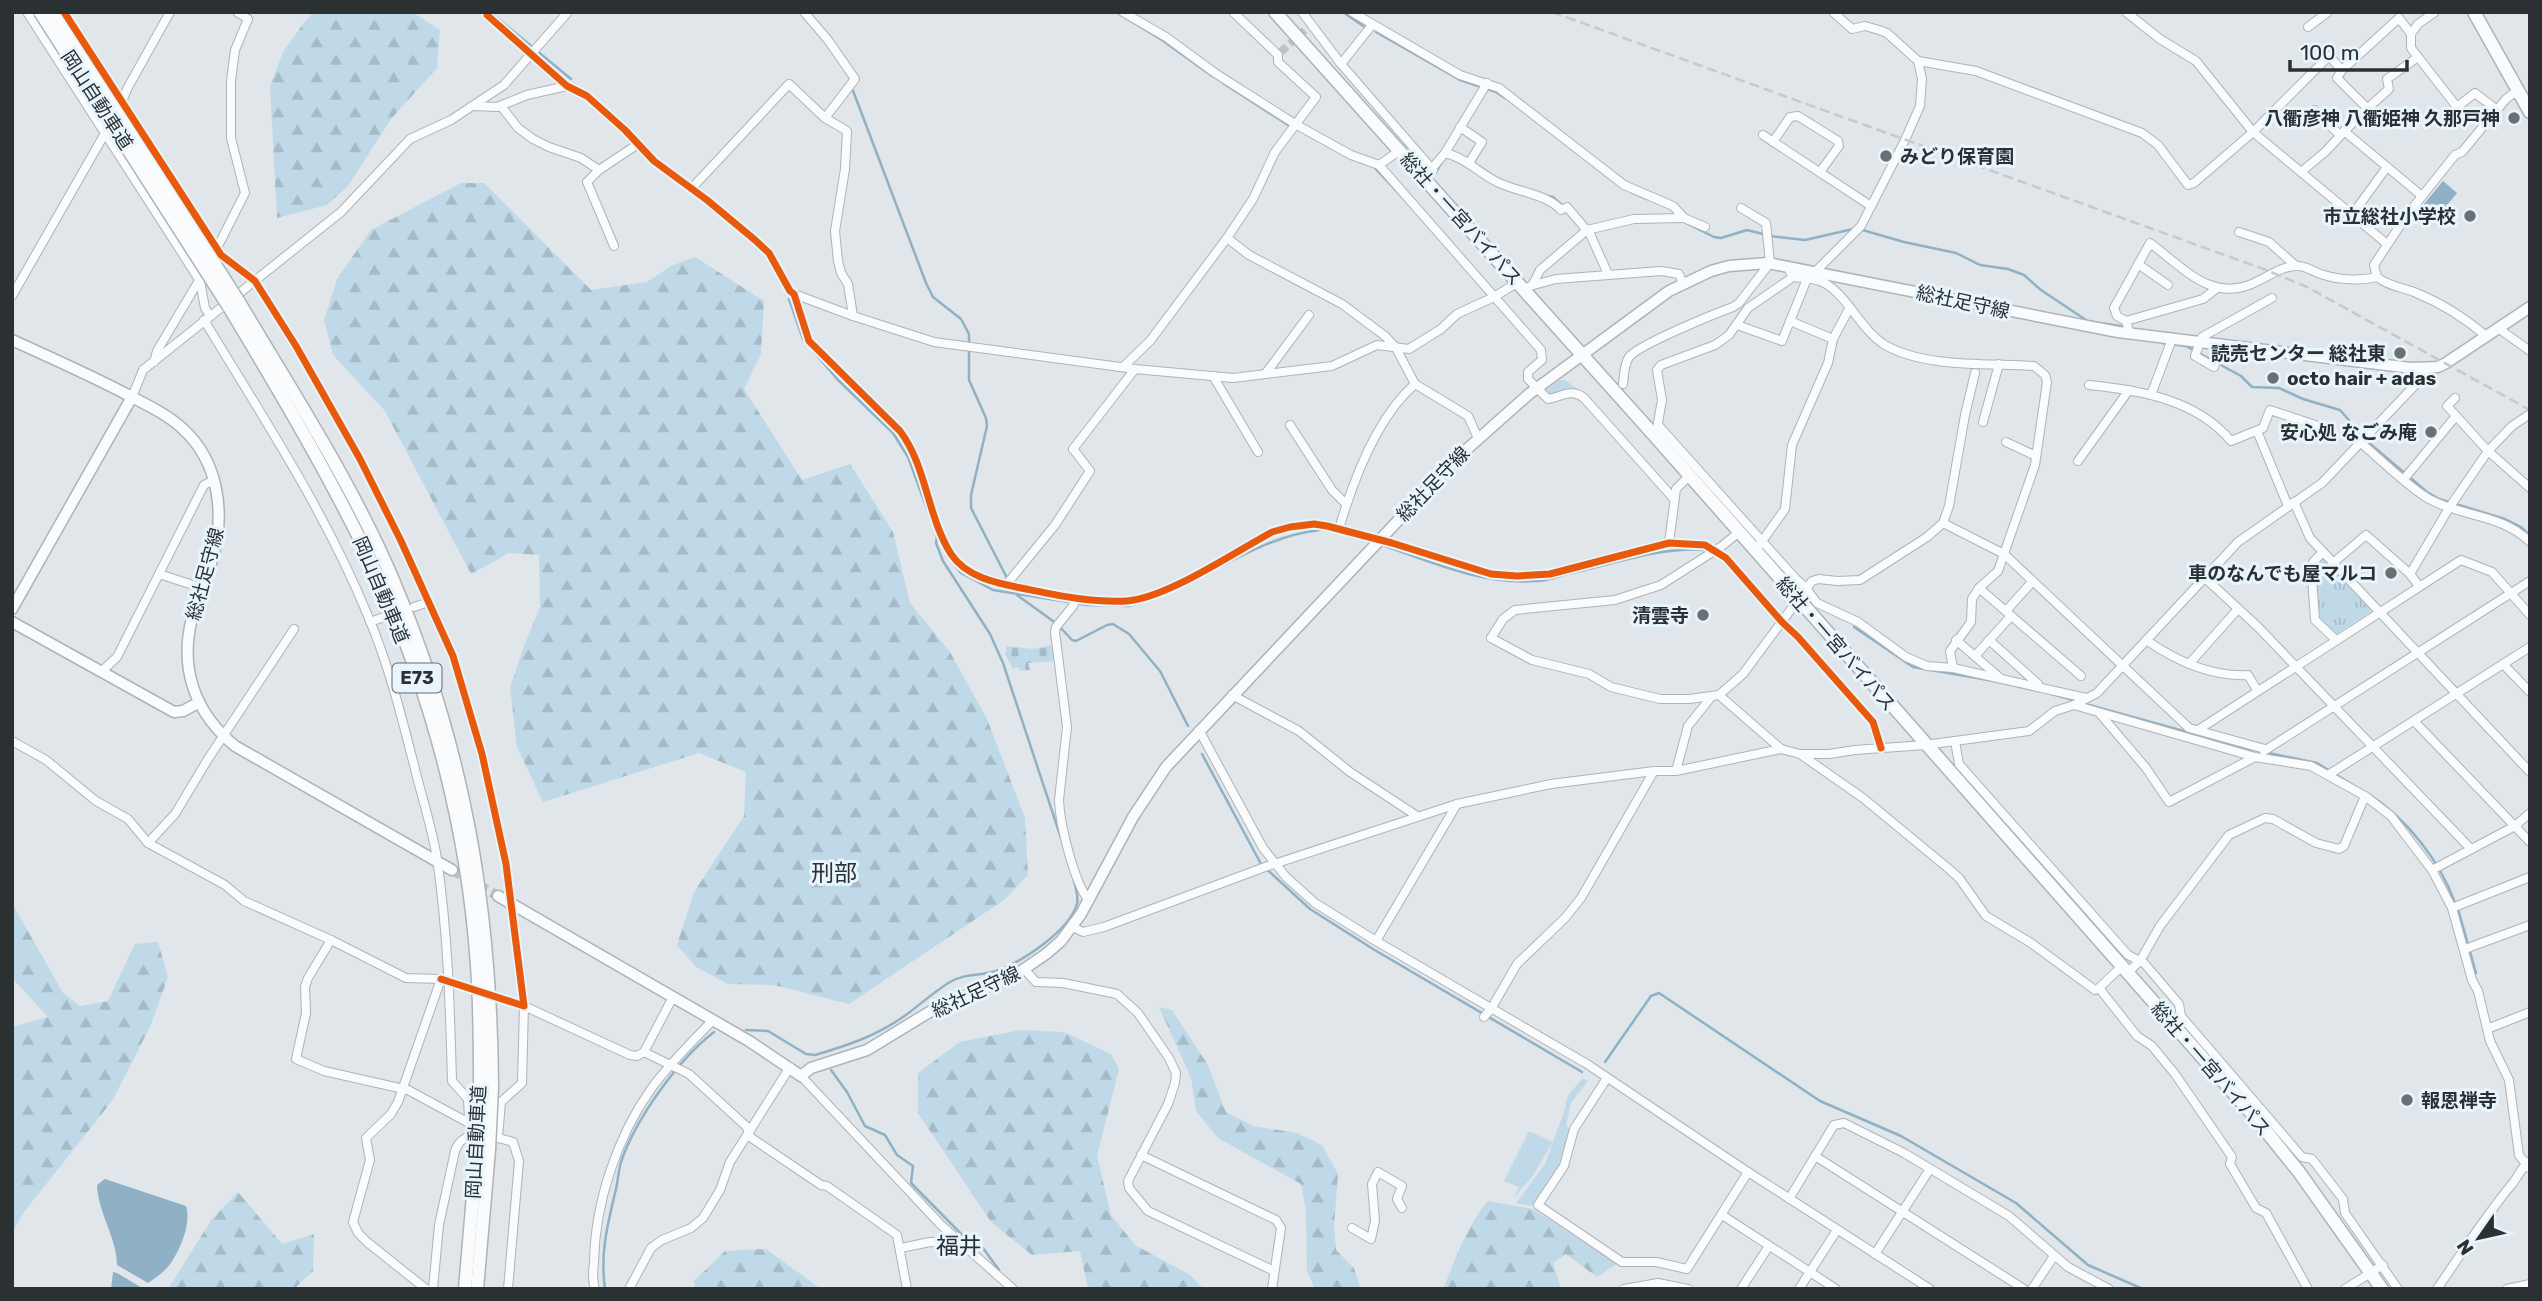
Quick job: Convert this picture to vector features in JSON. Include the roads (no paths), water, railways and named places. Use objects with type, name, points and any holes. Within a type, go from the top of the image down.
[{"type":"highway","name":"岡山自動車道","points":[[40,12],[234,304]]},
{"type":"highway","name":"岡山自動車道","points":[[53,12],[234,304],[350,519],[411,660],[432,724],[460,839],[477,964],[486,1087],[477,1289]]},
{"type":"highway","name":"総社・一宮バイパス","points":[[1275,12],[1399,151],[1428,174],[1581,354],[1656,430],[1689,476],[1738,533],[1758,545],[1797,600],[2292,1163],[2382,1289]]},
{"type":"highway","points":[[2474,12],[2530,112]]},
{"type":"highway","name":"岡山自動車道","points":[[465,1289],[483,1149]]},
{"type":"main road","name":"総社足守線","points":[[800,1076],[811,1068],[867,1050],[936,1008],[1024,970],[1046,954],[1073,927],[1149,791],[1166,767],[1232,695],[1478,438],[1581,354],[1669,291],[1683,284],[1729,266],[1770,263],[1790,272],[2130,334],[2427,368],[2446,363],[2530,307]]},
{"type":"main road","name":"総社足守線","points":[[12,340],[89,374],[167,416],[185,430],[204,457],[214,480],[220,512],[218,536],[192,616],[187,659],[198,703],[223,736],[235,746],[453,870]]},
{"type":"main road","points":[[12,609],[132,397]]},
{"type":"main road","points":[[12,622],[174,712],[183,711],[198,703]]},
{"type":"main road","points":[[498,896],[713,1020],[790,1067],[800,1076]]},
{"type":"street","points":[[27,12],[200,281],[207,318],[319,515],[370,622],[405,724],[438,862],[452,1081],[468,1099],[470,1137]]},
{"type":"street","points":[[64,12],[220,255],[255,281],[296,346],[360,459],[453,656],[482,754],[506,864],[524,1006],[522,1083],[501,1102],[498,1137]]},
{"type":"street","points":[[12,296],[106,132],[170,12]]},
{"type":"street","points":[[154,362],[157,351],[191,291],[200,281],[244,199],[245,193],[231,138],[231,81],[235,50],[248,19],[237,12]]},
{"type":"street","points":[[488,12],[487,15],[534,52],[567,86],[587,96],[654,161],[692,188],[769,253],[790,291],[924,340],[1135,369],[1233,378],[1332,366],[1377,345],[1409,349],[1441,329],[1457,314],[1525,285],[1556,279],[1670,271],[1679,274],[1683,284]]},
{"type":"street","points":[[132,397],[143,370],[341,212],[411,139],[451,120],[504,85],[568,12]]},
{"type":"street","points":[[804,12],[828,40],[855,79],[825,118]]},
{"type":"street","points":[[1123,12],[1166,37],[1215,73],[1295,124],[1351,155],[1379,165],[1541,351],[1542,360],[1527,374],[1537,388],[1548,399],[1566,393],[1584,398],[1674,499]]},
{"type":"street","points":[[1124,366],[1150,341],[1227,238],[1253,199],[1275,152],[1316,97],[1279,62],[1279,54],[1233,12]]},
{"type":"street","points":[[1302,12],[1308,27],[1341,64],[1428,174],[1445,153],[1486,86]]},
{"type":"street","points":[[1352,12],[1460,75],[1486,86],[1499,88],[1624,185],[1673,206],[1684,218],[1705,227]]},
{"type":"street","points":[[1833,12],[1852,29],[1865,26],[1887,33],[1918,61],[1976,71],[2143,133],[2158,145],[2188,185],[2253,132],[2329,56],[2343,70]]},
{"type":"street","points":[[2126,12],[2160,39],[2196,61],[2253,132],[2387,244]]},
{"type":"street","points":[[2308,27],[2328,12]]},
{"type":"street","points":[[2411,34],[2418,24],[2435,12]]},
{"type":"street","points":[[2368,109],[2337,78],[2399,18],[2411,34],[2412,48],[2457,107],[2475,93],[2497,110]]},
{"type":"street","points":[[1341,64],[1372,25]]},
{"type":"street","points":[[2301,172],[2389,89],[2387,79],[2418,57]]},
{"type":"street","points":[[1737,325],[1782,341],[1811,274],[1861,226],[1920,106],[1922,79],[1918,61]]},
{"type":"street","points":[[692,188],[789,84],[825,118],[847,131],[845,169],[835,231],[838,261],[848,284],[853,316]]},
{"type":"street","points":[[473,106],[497,107],[536,92],[567,86]]},
{"type":"street","points":[[2486,337],[2470,322],[2447,309],[2414,292],[2384,283],[2377,277],[2374,265],[2422,196],[2455,155],[2462,152],[2497,110],[2518,90]]},
{"type":"street","points":[[501,106],[518,128],[533,139],[581,158],[598,170]]},
{"type":"street","points":[[2314,110],[2422,196]]},
{"type":"street","points":[[1773,142],[1790,117],[1798,116],[1838,141],[1839,146],[1821,173]]},
{"type":"street","points":[[1460,127],[1482,142],[1470,164]]},
{"type":"street","points":[[1763,135],[1871,206]]},
{"type":"street","points":[[614,246],[587,182],[598,170],[638,144]]},
{"type":"street","points":[[1379,165],[1399,151]]},
{"type":"street","points":[[1445,153],[1470,164],[1499,183],[1552,200],[1562,210],[1564,208],[1586,232],[1608,274]]},
{"type":"street","points":[[2351,215],[2387,167]]},
{"type":"street","points":[[1623,384],[1627,361],[1631,355],[1647,344],[1733,307],[1770,263],[1766,223],[1741,208]]},
{"type":"street","points":[[1525,285],[1586,232],[1634,219],[1684,218]]},
{"type":"street","points":[[2239,232],[2269,242],[2296,266],[2326,276],[2365,280],[2377,277]]},
{"type":"street","points":[[1227,238],[1249,256],[1342,304],[1385,335],[1396,348],[1415,384],[1468,416],[1478,438]]},
{"type":"street","points":[[2217,288],[2203,299],[2126,321],[2117,317],[2114,308],[2150,243],[2198,280],[2217,288],[2234,290],[2248,287],[2274,273],[2296,266]]},
{"type":"street","points":[[2138,264],[2168,285]]},
{"type":"street","points":[[1790,272],[1748,307],[1728,335],[1714,345],[1661,365],[1657,370],[1662,400],[1656,430],[1758,545],[1806,588],[1817,603],[1858,622],[1906,657],[1927,666],[1953,668],[2041,686],[2099,713],[2332,773],[2391,816],[2436,867],[2455,907],[2468,948],[2492,1047],[2509,1080],[2515,1142],[2528,1165],[2437,1289]]},
{"type":"street","points":[[1811,274],[1833,289],[1870,333],[1885,344],[1917,359],[2034,366],[2045,375],[2047,382],[2036,456],[1998,571],[1979,588],[1972,599],[1971,622],[1950,651],[1953,668]]},
{"type":"street","points":[[794,294],[809,341],[900,431],[910,445],[939,529],[952,556],[970,572],[989,581],[1075,602],[1130,601],[1154,595],[1272,532],[1314,524],[1380,540],[1491,575],[1550,574],[1669,542],[1705,545],[1726,558],[1873,722],[1881,748]]},
{"type":"street","points":[[2214,368],[2195,356],[2202,337],[2272,298]]},
{"type":"street","points":[[1758,545],[1785,509],[1792,445],[1828,362],[1833,339],[1849,309]]},
{"type":"street","points":[[1266,373],[1309,316]]},
{"type":"street","points":[[1790,321],[1833,339]]},
{"type":"street","points":[[2126,321],[2130,334]]},
{"type":"street","points":[[2498,328],[2530,351]]},
{"type":"street","points":[[2151,394],[2172,339]]},
{"type":"street","points":[[1983,422],[1999,364]]},
{"type":"street","points":[[1738,533],[1661,585],[1615,600],[1515,610],[1503,619],[1491,638],[1532,660],[1589,674],[1611,687],[1660,699],[1716,695],[1782,749],[1800,754],[1925,746],[2029,731],[2054,711],[2080,702],[2097,692],[2238,542],[2322,483],[2418,382],[2427,368]]},
{"type":"street","points":[[1006,585],[1055,525],[1090,471],[1073,449],[1135,369]]},
{"type":"street","points":[[1676,771],[1688,726],[1716,695],[1743,674],[1812,582],[1819,579],[1860,580],[1944,523],[1975,373]]},
{"type":"street","points":[[1213,376],[1258,452]]},
{"type":"street","points":[[1339,529],[1362,461],[1403,395],[1415,384]]},
{"type":"street","points":[[2089,385],[2151,394],[2201,413],[2219,426],[2231,441],[2263,428],[2270,410],[2320,426]]},
{"type":"street","points":[[2078,461],[2129,390]]},
{"type":"street","points":[[2455,398],[2446,406],[2488,451],[2530,488]]},
{"type":"street","points":[[2410,574],[2449,508],[2488,451],[2512,426],[2530,414]]},
{"type":"street","points":[[2404,479],[2456,416]]},
{"type":"street","points":[[1290,425],[1332,490],[1346,504]]},
{"type":"street","points":[[2257,431],[2310,538],[2530,772]]},
{"type":"street","points":[[2006,442],[2036,456]]},
{"type":"street","points":[[2361,443],[2427,498],[2449,508],[2497,521],[2513,528],[2530,542]]},
{"type":"street","points":[[1669,542],[1676,489],[1689,476]]},
{"type":"street","points":[[102,671],[117,657],[204,485],[214,480]]},
{"type":"street","points":[[1944,523],[2004,554],[2189,728],[2261,753]]},
{"type":"street","points":[[2333,563],[2366,535],[2410,574],[2419,586]]},
{"type":"street","points":[[2323,552],[2313,562],[2315,620],[2336,640]]},
{"type":"street","points":[[2198,730],[2461,561],[2492,572],[2530,615]]},
{"type":"street","points":[[159,574],[202,588]]},
{"type":"street","points":[[2205,578],[2295,666],[2471,849]]},
{"type":"street","points":[[2099,713],[2147,768],[2169,802],[2261,753],[2530,581]]},
{"type":"street","points":[[1975,656],[2032,582]]},
{"type":"street","points":[[1979,588],[2081,676]]},
{"type":"street","points":[[414,607],[429,602]]},
{"type":"street","points":[[1075,602],[1057,625],[1068,727],[1060,812],[1075,873],[1082,892],[1089,901]]},
{"type":"street","points":[[2189,664],[2238,609]]},
{"type":"street","points":[[370,622],[384,617]]},
{"type":"street","points":[[148,844],[175,814],[294,629]]},
{"type":"street","points":[[1956,640],[2001,678]]},
{"type":"street","points":[[1989,640],[2041,686]]},
{"type":"street","points":[[2146,640],[2173,658],[2189,664],[2232,676],[2248,675],[2258,690]]},
{"type":"street","points":[[2332,773],[2530,647]]},
{"type":"street","points":[[2503,664],[2530,692]]},
{"type":"street","points":[[1232,695],[1299,731],[1350,772],[1417,816]]},
{"type":"street","points":[[2414,721],[2530,842]]},
{"type":"street","points":[[1199,730],[1252,831],[1275,863],[1315,903],[1487,1013],[1587,1064],[1788,1199],[1930,1289]]},
{"type":"street","points":[[12,741],[46,760],[85,793],[128,819],[148,844],[225,885],[244,901],[331,940],[406,978],[446,981],[463,986]]},
{"type":"street","points":[[1955,741],[1959,764],[2128,955],[2144,963],[2179,1004],[2182,1016],[2302,1157],[2312,1159],[2343,1199],[2345,1213],[2398,1289]]},
{"type":"street","points":[[1073,927],[1083,932],[1104,927],[1263,867],[1457,804],[1551,784],[1654,771],[1676,771],[1782,749]]},
{"type":"street","points":[[1800,754],[1863,798],[1949,869],[1959,878],[1986,916],[2031,943],[2095,990],[2140,961],[2160,926],[2229,835],[2265,818],[2273,819],[2316,843],[2339,849],[2344,846],[2365,796]]},
{"type":"street","points":[[1487,1013],[1517,964],[1565,918],[1581,898],[1654,771]]},
{"type":"street","points":[[1376,942],[1457,804]]},
{"type":"street","points":[[2436,867],[2515,827],[2530,813]]},
{"type":"street","points":[[2455,907],[2530,877]]},
{"type":"street","points":[[2468,948],[2530,925]]},
{"type":"street","points":[[331,940],[308,978],[306,1013],[296,1059],[324,1071],[403,1089],[469,1123]]},
{"type":"street","points":[[1024,970],[1036,982],[1076,985],[1117,995],[1138,1013],[1170,1058],[1176,1073],[1168,1104],[1128,1181],[1129,1188],[1148,1211],[1274,1271]]},
{"type":"street","points":[[426,1289],[367,1242],[358,1233],[354,1222],[370,1160],[366,1138],[391,1114],[446,981]]},
{"type":"street","points":[[2099,988],[2137,1036],[2152,1046],[2197,1104],[2232,1157],[2230,1164],[2256,1208],[2266,1213],[2308,1289]]},
{"type":"street","points":[[509,1001],[637,1056],[644,1052],[673,997]]},
{"type":"street","points":[[2487,1029],[2530,1012]]},
{"type":"street","points":[[595,1289],[594,1246],[606,1187],[633,1120],[651,1089],[675,1068],[713,1020]]},
{"type":"street","points":[[644,1052],[689,1073],[747,1127],[750,1137],[821,1185],[827,1186],[897,1236],[907,1289]]},
{"type":"street","points":[[629,1289],[651,1248],[662,1240],[691,1228],[703,1218],[720,1190],[730,1162],[790,1067]]},
{"type":"street","points":[[800,1076],[957,1240],[1013,1289]]},
{"type":"street","points":[[1607,1078],[1574,1129],[1564,1166],[1538,1205],[1622,1262],[1656,1262],[1687,1269],[1748,1172]]},
{"type":"street","points":[[468,1099],[501,1102]]},
{"type":"street","points":[[1788,1199],[1834,1125],[1844,1123],[1886,1142],[2009,1216],[2068,1267],[2109,1289]]},
{"type":"street","points":[[433,1289],[439,1225],[455,1151],[461,1141],[470,1137],[498,1137],[513,1142],[519,1161],[508,1289]]},
{"type":"street","points":[[1141,1155],[1276,1220],[1281,1228],[1272,1289]]},
{"type":"street","points":[[1815,1156],[2024,1289]]},
{"type":"street","points":[[1875,1254],[1930,1169]]},
{"type":"street","points":[[1352,1228],[1371,1239],[1375,1221],[1372,1184],[1378,1172],[1402,1186],[1397,1199],[1402,1208]]},
{"type":"street","points":[[1722,1215],[1836,1289]]},
{"type":"street","points":[[1799,1289],[1837,1230]]},
{"type":"street","points":[[901,1248],[930,1242],[951,1243],[957,1240]]},
{"type":"street","points":[[1741,1289],[1769,1246]]},
{"type":"street","points":[[2032,1289],[2054,1256]]},
{"type":"street","points":[[2345,1289],[2383,1265]]},
{"type":"street","points":[[1624,1289],[1658,1283],[1688,1289]]},
{"type":"street","points":[[2507,1289],[2530,1284]]},
{"type":"waterway","points":[[490,12],[571,79]]},
{"type":"waterway","points":[[1116,12],[1162,40],[1212,76]]},
{"type":"waterway","points":[[1343,12],[1366,28]]},
{"type":"waterway","points":[[1376,32],[1460,80],[1496,92],[1505,98]]},
{"type":"waterway","points":[[1223,83],[1288,125]]},
{"type":"waterway","points":[[852,88],[926,283],[933,297],[961,319],[969,334],[969,380],[987,426],[971,495],[971,508],[1007,578]]},
{"type":"waterway","points":[[1434,175],[1442,162]]},
{"type":"waterway","points":[[1374,167],[1405,200]]},
{"type":"waterway","points":[[1480,167],[1492,175]]},
{"type":"waterway","points":[[1631,192],[1647,199]]},
{"type":"waterway","points":[[1547,196],[1553,197],[1564,207]]},
{"type":"waterway","points":[[1682,221],[1714,237],[1721,238],[1747,230],[1763,234]]},
{"type":"waterway","points":[[1770,236],[1805,240],[1853,229]]},
{"type":"waterway","points":[[1859,229],[1956,253],[1980,265],[2008,269],[2024,275],[2041,290],[2089,322]]},
{"type":"waterway","points":[[789,299],[803,339],[838,380],[893,433],[908,457],[937,536],[947,556],[961,573],[993,590],[1087,605],[1129,606],[1143,602]]},
{"type":"waterway","points":[[2099,323],[2122,328]]},
{"type":"waterway","points":[[2162,343],[2186,346],[2241,376],[2252,387],[2279,388],[2303,399],[2340,410],[2368,442],[2427,492],[2439,499],[2505,519],[2521,527],[2530,536]]},
{"type":"waterway","points":[[1219,567],[1280,539],[1320,530]]},
{"type":"waterway","points":[[937,536],[936,543],[943,561],[990,634],[1003,663],[1061,838]]},
{"type":"waterway","points":[[1385,546],[1440,566],[1497,580],[1516,581],[1548,580],[1654,553],[1705,550]]},
{"type":"waterway","points":[[1017,595],[1057,624],[1072,640],[1076,641],[1113,624],[1129,634],[1160,671],[1188,726]]},
{"type":"waterway","points":[[1854,627],[1913,667],[1994,681]]},
{"type":"waterway","points":[[2049,693],[2076,701]]},
{"type":"waterway","points":[[2082,703],[2245,748],[2317,763],[2361,790]]},
{"type":"waterway","points":[[1202,754],[1261,864],[1310,909],[1582,1072]]},
{"type":"waterway","points":[[2370,795],[2397,816],[2421,842],[2441,872],[2455,903]]},
{"type":"waterway","points":[[746,1030],[768,1031],[806,1054],[815,1055],[871,1035],[893,1024],[950,982],[1007,967],[1055,935],[1065,925],[1077,904],[1073,877]]},
{"type":"waterway","points":[[2458,909],[2476,973]]},
{"type":"waterway","points":[[1605,1062],[1651,996],[1659,993],[1820,1101],[1901,1136],[2016,1203],[2088,1265],[2143,1289]]},
{"type":"waterway","points":[[605,1289],[605,1241],[620,1166],[628,1145],[660,1091],[686,1058],[714,1032]]},
{"type":"waterway","points":[[831,1070],[847,1092],[865,1126],[885,1135],[897,1155],[913,1166],[911,1183],[972,1245],[983,1248],[999,1270]]},
{"type":"tunnel","points":[[1281,52],[1305,30]]},
{"type":"tunnel","points":[[452,870],[498,896]]},
{"type":"tunnel","points":[[463,986],[509,1001]]},
{"type":"railway","points":[[1552,12],[2266,270],[2307,287],[2530,410]]},
{"type":"place","name":"八衢彦神 八衢姫神 久那戸神","points":[[2514,118]]},
{"type":"place","name":"みどり保育園","points":[[1886,156]]},
{"type":"place","name":"市立総社小学校","points":[[2470,216]]},
{"type":"place","name":"読売センター 総社東","points":[[2400,353]]},
{"type":"place","name":"octo hair + adas","points":[[2273,378]]},
{"type":"place","name":"安心処 なごみ庵","points":[[2431,432]]},
{"type":"place","name":"車のなんでも屋マルコ","points":[[2391,573]]},
{"type":"place","name":"清雲寺","points":[[1703,615]]},
{"type":"place","name":"報恩禅寺","points":[[2407,1100]]},
{"type":"district","name":"刑部","points":[[834,873]]},
{"type":"district","name":"福井","points":[[959,1246]]}]
